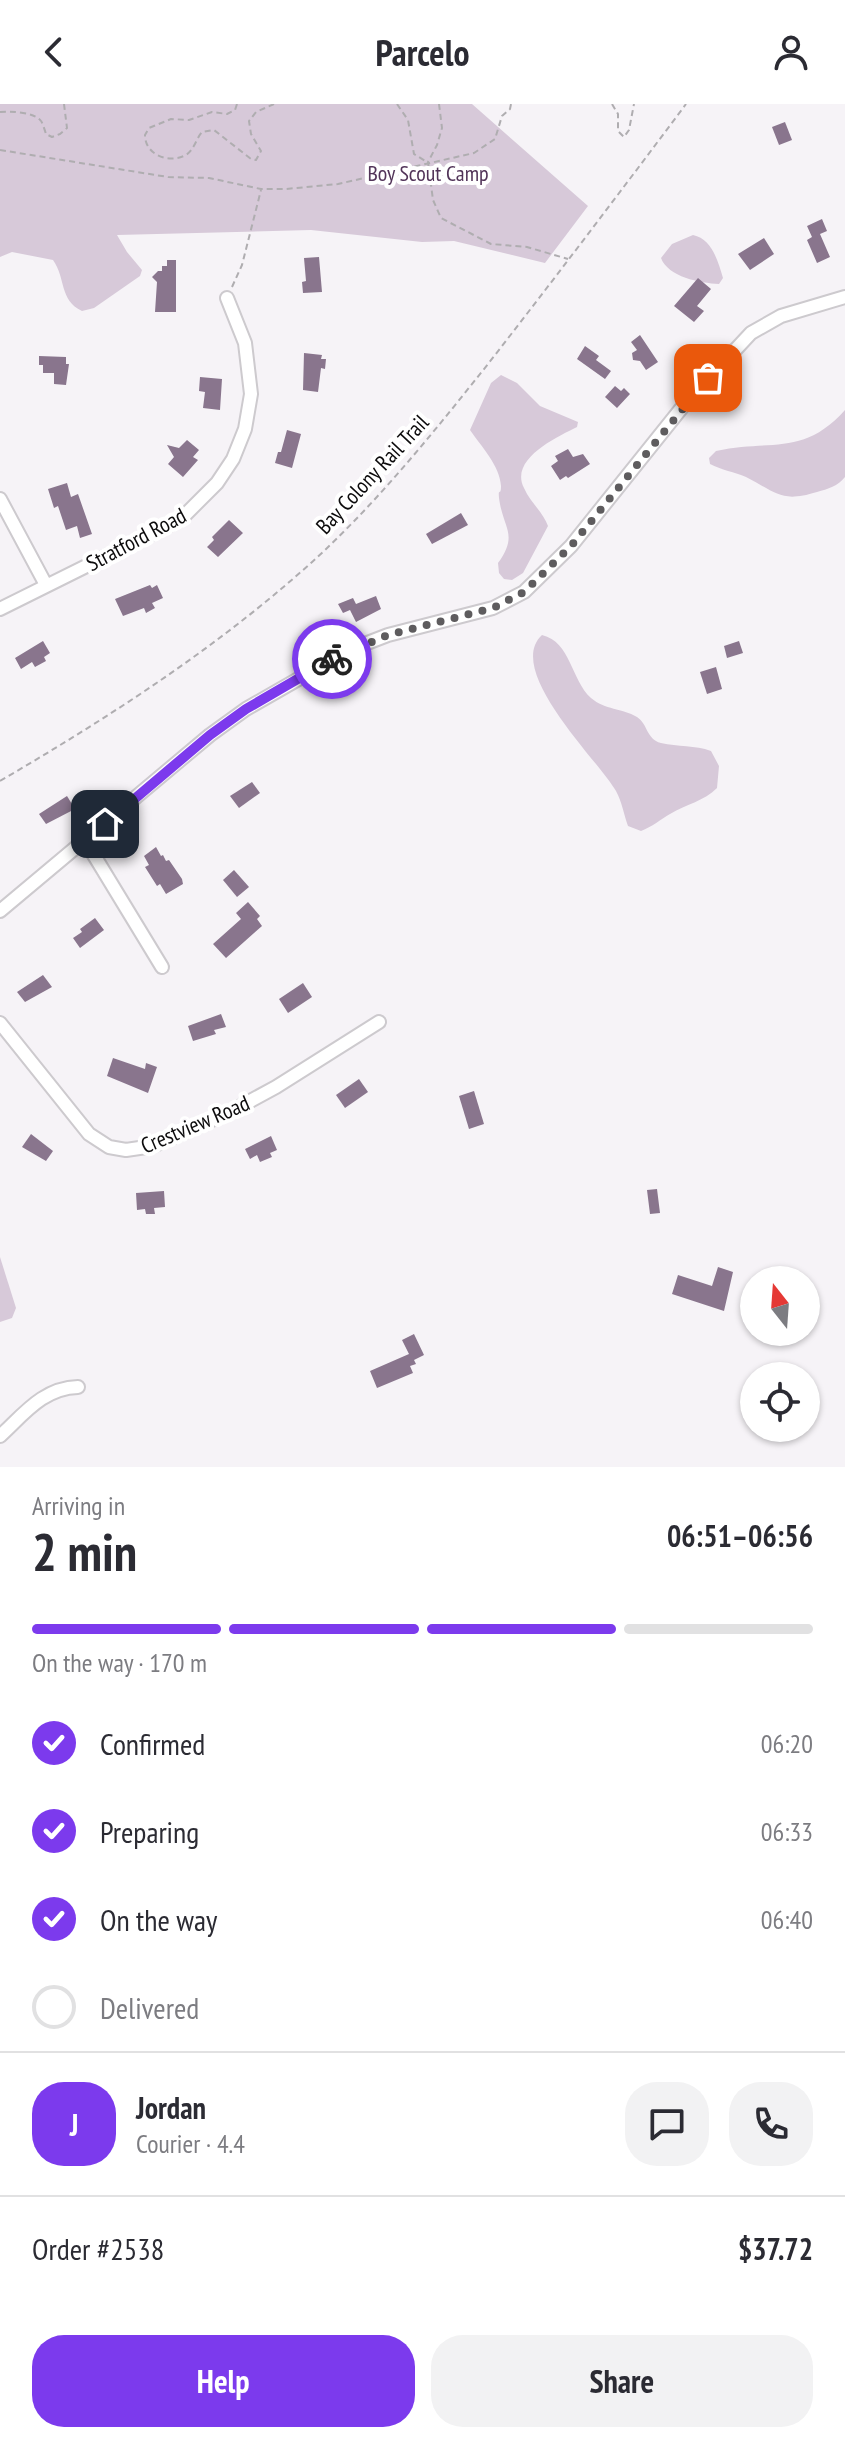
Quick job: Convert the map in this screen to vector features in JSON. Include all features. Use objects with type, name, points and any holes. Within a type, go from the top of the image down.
[{"type":"street","points":[[0,911],[210,735],[246,709],[367,643],[493,608],[524,592],[571,546],[684,405],[751,333],[781,316],[845,297]]},
{"type":"street","name":"Stratford Road","points":[[0,609],[181,519],[217,483],[233,459],[251,405],[245,343],[227,298]]},
{"type":"street","points":[[0,499],[46,585]]},
{"type":"street","points":[[86,842],[162,967]]},
{"type":"street","name":"Crestview Road","points":[[0,1023],[95,1139],[109,1147],[132,1150],[153,1146],[230,1112],[379,1022]]},
{"type":"street","points":[[0,1436],[45,1396],[64,1387],[78,1387]]},
{"type":"path","points":[[0,112],[37,117],[46,134],[52,137],[67,128],[64,104]]},
{"type":"path","points":[[237,104],[235,110],[227,114],[212,112],[189,120],[171,119],[152,127],[145,135],[146,145],[155,155],[180,157],[191,151],[202,132],[214,130],[249,158],[256,160],[261,149],[251,134],[249,121],[256,112],[274,104]]},
{"type":"path","points":[[397,104],[408,120],[414,154],[428,162]]},
{"type":"path","points":[[439,104],[442,128],[428,162],[433,200],[444,221],[491,244],[527,247],[569,260]]},
{"type":"path","points":[[0,150],[168,177],[228,181],[261,189],[286,189],[338,184],[465,156],[488,146],[495,139],[502,116],[511,104]]},
{"type":"path","points":[[612,104],[618,114],[618,131],[624,137],[629,130],[634,104]]},
{"type":"path","name":"Bay Colony Rail Trail","points":[[0,781],[101,723],[212,645],[312,562],[414,457],[569,260],[686,104]]},
{"type":"path","points":[[227,298],[242,265],[261,189]]},
{"type":"green space","name":"Boy Scout Camp","points":[[0,104],[472,104],[588,206],[545,263],[454,241],[422,242],[311,230],[117,235],[142,270],[140,276],[94,308],[82,311],[66,295],[53,260],[12,252],[0,257]]},
{"type":"green space","points":[[693,235],[705,241],[713,252],[723,278],[719,284],[677,274],[661,258],[672,244]]},
{"type":"green space","points":[[501,375],[517,383],[540,406],[578,422],[577,427],[537,450],[523,468],[521,477],[524,488],[548,526],[523,573],[512,580],[504,579],[499,573],[498,563],[509,538],[499,498],[500,479],[489,456],[470,430],[491,383]]},
{"type":"green space","points":[[845,410],[845,477],[829,488],[795,497],[780,495],[746,477],[710,464],[709,458],[716,451],[785,444],[815,435]]},
{"type":"green space","points":[[542,635],[559,645],[584,690],[596,702],[637,717],[656,741],[711,751],[719,766],[717,788],[641,831],[628,826],[616,791],[544,692],[535,670],[534,650]]},
{"type":"green space","points":[[0,1257],[16,1308],[12,1318],[0,1322]]},
{"type":"building","points":[[785,122],[792,140],[779,145],[772,127]]},
{"type":"building","points":[[822,219],[827,231],[820,234],[830,257],[817,263],[807,240],[812,237],[807,226]]},
{"type":"building","points":[[764,238],[774,254],[750,270],[738,254]]},
{"type":"building","points":[[319,257],[322,292],[303,293],[302,282],[306,281],[304,258]]},
{"type":"building","points":[[167,260],[176,260],[176,312],[155,312],[157,282],[152,277],[162,271],[162,266],[167,266]]},
{"type":"building","points":[[698,278],[711,289],[697,306],[704,311],[694,322],[674,306]]},
{"type":"building","points":[[640,335],[658,362],[646,370],[640,361],[633,360],[632,353],[637,350],[631,342]]},
{"type":"building","points":[[585,346],[599,356],[596,360],[611,371],[605,379],[577,359]]},
{"type":"building","points":[[304,353],[322,355],[321,359],[326,359],[325,369],[321,368],[318,392],[303,390]]},
{"type":"building","points":[[39,356],[66,357],[66,364],[69,364],[66,385],[54,384],[54,373],[43,373]]},
{"type":"building","points":[[200,377],[222,379],[220,410],[203,408],[205,392],[199,391]]},
{"type":"building","points":[[615,386],[621,391],[624,388],[630,394],[617,408],[605,397]]},
{"type":"building","points":[[287,430],[301,434],[292,468],[275,463]]},
{"type":"building","points":[[187,440],[199,450],[193,457],[198,460],[183,477],[168,464],[174,457],[167,445],[179,448]]},
{"type":"building","points":[[568,449],[573,457],[583,454],[590,464],[560,480],[551,466],[558,461],[555,456]]},
{"type":"building","points":[[67,483],[71,497],[78,494],[92,534],[80,538],[77,526],[66,530],[58,506],[54,508],[48,489]]},
{"type":"building","points":[[461,513],[468,525],[432,544],[426,534]]},
{"type":"building","points":[[229,520],[243,533],[218,557],[207,547],[214,540],[212,537]]},
{"type":"building","points":[[150,585],[152,588],[157,585],[163,598],[152,603],[155,608],[146,613],[144,608],[123,616],[115,599]]},
{"type":"building","points":[[376,596],[381,609],[356,622],[350,610],[343,613],[338,604],[353,598],[356,604]]},
{"type":"building","points":[[43,641],[50,653],[44,657],[46,661],[35,667],[32,662],[21,669],[15,658]]},
{"type":"building","points":[[739,641],[743,653],[727,658],[724,646]]},
{"type":"building","points":[[716,667],[722,689],[707,694],[700,672]]},
{"type":"building","points":[[252,782],[260,793],[239,808],[230,796]]},
{"type":"building","points":[[67,796],[75,809],[46,824],[39,814]]},
{"type":"building","points":[[156,847],[182,879],[183,884],[166,894],[145,867],[149,865],[144,856]]},
{"type":"building","points":[[234,870],[249,887],[237,897],[223,880]]},
{"type":"building","points":[[248,902],[260,916],[257,919],[262,926],[226,958],[213,944],[241,919],[236,913]]},
{"type":"building","points":[[95,918],[104,930],[80,948],[73,938]]},
{"type":"building","points":[[43,975],[52,987],[25,1002],[17,992]]},
{"type":"building","points":[[303,983],[312,997],[288,1013],[279,999]]},
{"type":"building","points":[[221,1014],[226,1027],[214,1030],[216,1034],[193,1041],[188,1026]]},
{"type":"building","points":[[113,1058],[145,1069],[146,1063],[157,1067],[148,1093],[107,1076]]},
{"type":"building","points":[[359,1079],[368,1092],[345,1108],[336,1095]]},
{"type":"building","points":[[474,1091],[484,1124],[469,1129],[459,1096]]},
{"type":"building","points":[[31,1134],[53,1151],[46,1161],[22,1147]]},
{"type":"building","points":[[271,1136],[277,1150],[270,1153],[272,1157],[260,1162],[257,1155],[250,1159],[245,1149]]},
{"type":"building","points":[[657,1189],[660,1213],[650,1214],[647,1190]]},
{"type":"building","points":[[164,1191],[165,1207],[154,1208],[155,1214],[146,1214],[145,1209],[137,1210],[136,1193]]},
{"type":"building","points":[[718,1267],[733,1272],[724,1311],[672,1294],[678,1275],[712,1286]]},
{"type":"building","points":[[414,1334],[424,1355],[410,1366],[413,1373],[377,1388],[370,1371],[409,1354],[402,1340]]},
{"type":"way so far","points":[[332,659],[388,635],[493,608],[524,592],[571,546],[708,378]]},
{"type":"route","points":[[105,824],[210,735],[246,709],[332,659]]}]
